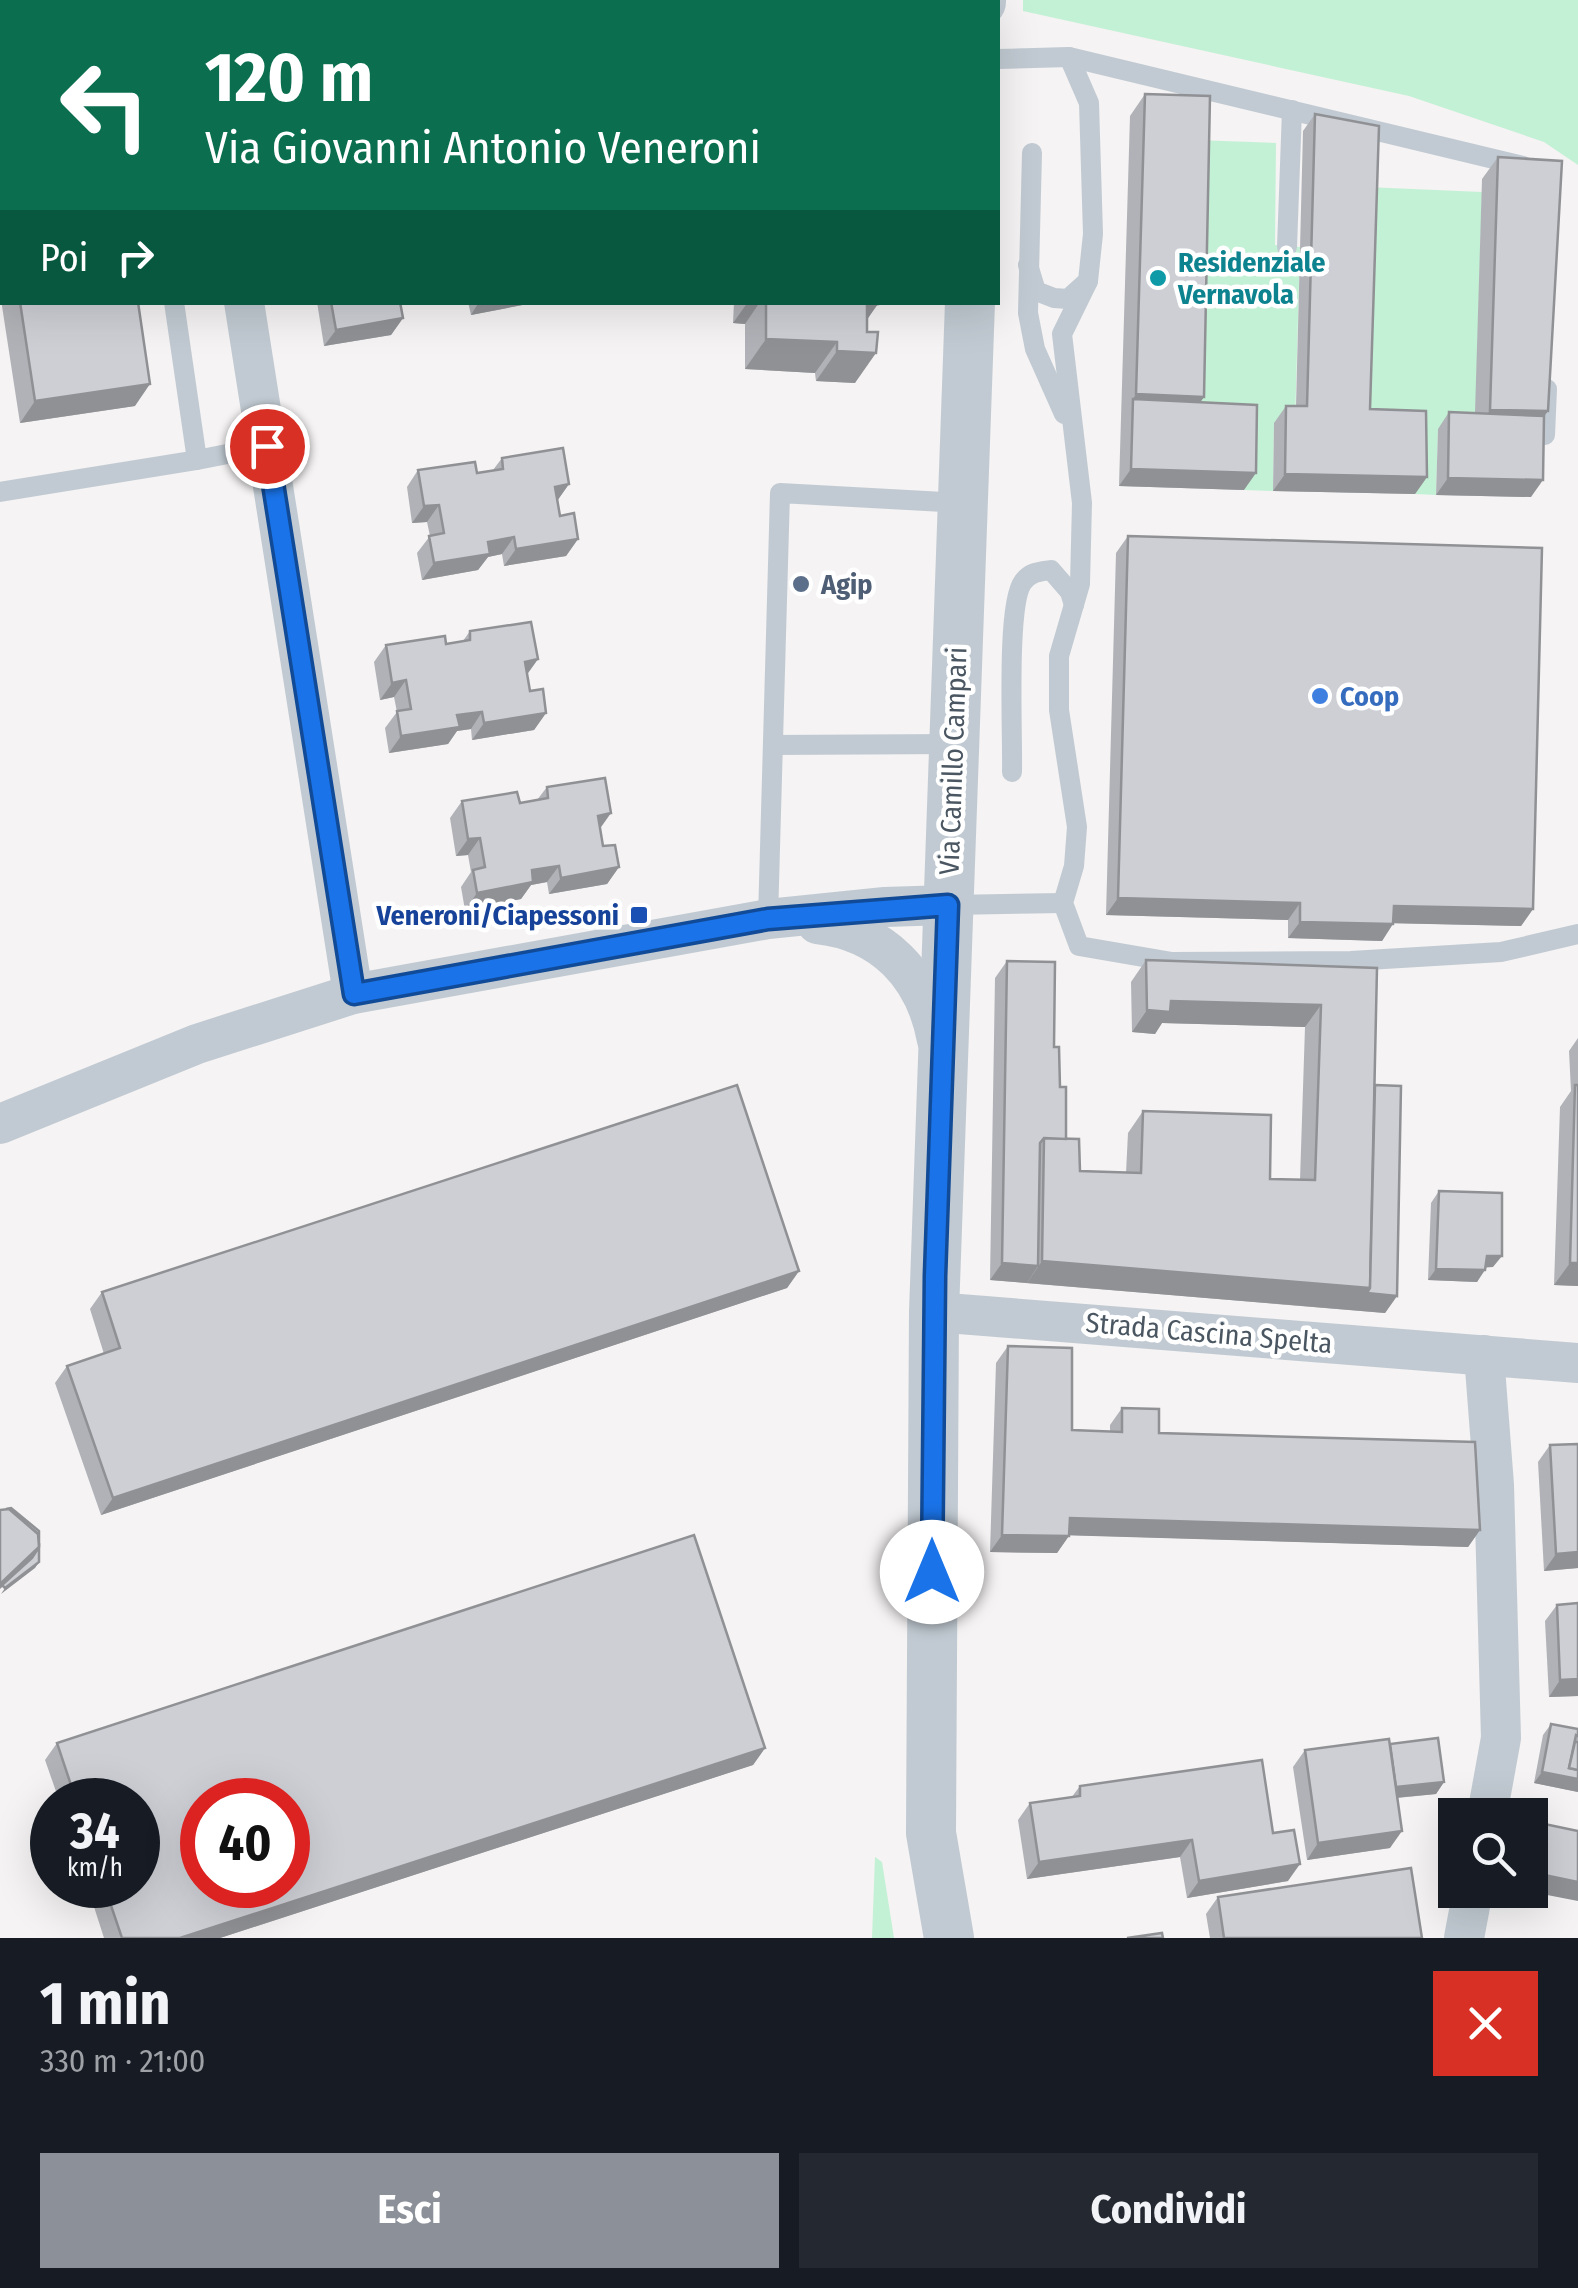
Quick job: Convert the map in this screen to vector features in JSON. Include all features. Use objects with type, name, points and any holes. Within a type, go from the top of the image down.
[{"type":"street","points":[[244,305],[354,994]]},
{"type":"street","name":"Via Camillo Campari","points":[[948,1938],[931,1833],[934,1312],[970,305]]},
{"type":"street","points":[[0,1124],[197,1044],[354,994],[768,919],[948,905]]},
{"type":"street","points":[[768,919],[830,926],[872,939],[917,981],[932,1015],[941,1064]]},
{"type":"street","name":"Strada Cascina Spelta","points":[[934,1312],[1578,1362]]},
{"type":"street","points":[[1484,1355],[1494,1485],[1501,1738],[1489,1798]]},
{"type":"street","points":[[1464,1938],[1470,1908]]},
{"type":"lane","points":[[1000,58],[1069,57],[1497,158],[1549,174]]},
{"type":"lane","points":[[1069,57],[1089,103],[1093,234],[1088,281],[1062,334],[1068,400],[1077,435],[1082,503],[1080,584],[1059,656],[1060,710],[1077,827],[1074,866],[1063,902],[1079,946],[1172,962],[1351,961],[1501,952],[1578,934]]},
{"type":"lane","points":[[1287,246],[1292,110]]},
{"type":"lane","points":[[1032,153],[1028,314],[1035,349],[1077,435]]},
{"type":"lane","points":[[1028,265],[1036,291],[1054,298],[1068,298],[1088,281]]},
{"type":"lane","points":[[174,305],[197,460]]},
{"type":"lane","points":[[1545,436],[1548,376]]},
{"type":"lane","points":[[0,492],[267,446]]},
{"type":"lane","points":[[768,919],[780,493],[962,502]]},
{"type":"lane","points":[[1012,772],[1014,621],[1020,585],[1033,572],[1051,570],[1070,592],[1074,605]]},
{"type":"lane","points":[[773,744],[954,744]]},
{"type":"lane","points":[[948,905],[1063,902]]},
{"type":"green space","points":[[1023,0],[1578,0],[1578,165],[1544,142],[1409,96],[1023,11]]},
{"type":"green space","points":[[1195,140],[1276,143],[1275,245],[1300,247],[1295,423],[1274,423],[1273,491],[1244,490],[1189,419]]},
{"type":"green space","points":[[1366,187],[1482,192],[1475,432],[1438,430],[1436,495],[1415,494],[1414,429],[1358,426]]},
{"type":"green space","points":[[875,1857],[882,1862],[894,1938],[872,1938]]},
{"type":"building","name":"Residenziale Vernavola","points":[[1145,94],[1210,96],[1204,397],[1136,394]]},
{"type":"building","points":[[1315,114],[1379,126],[1370,409],[1426,411],[1427,477],[1285,474],[1286,406],[1307,406]]},
{"type":"building","points":[[1498,157],[1562,161],[1548,411],[1490,410]]},
{"type":"building","points":[[20,305],[138,305],[150,384],[35,401]]},
{"type":"building","points":[[332,305],[401,305],[403,318],[336,330]]},
{"type":"building","points":[[766,305],[867,305],[867,332],[878,332],[876,353],[837,351],[837,342],[766,339]]},
{"type":"building","points":[[1133,399],[1257,405],[1256,473],[1131,469]]},
{"type":"building","points":[[1449,412],[1544,416],[1543,480],[1448,478]]},
{"type":"building","points":[[563,448],[569,484],[555,487],[560,516],[574,513],[578,539],[516,549],[514,537],[488,542],[490,554],[434,563],[429,536],[444,533],[439,505],[424,506],[418,470],[475,462],[477,473],[503,469],[502,458]]},
{"type":"building","name":"Coop","points":[[1128,536],[1542,548],[1533,909],[1394,906],[1393,924],[1300,922],[1300,903],[1118,898]]},
{"type":"building","points":[[531,622],[538,659],[525,662],[530,691],[543,689],[546,713],[484,723],[482,712],[457,715],[460,727],[401,736],[397,711],[411,709],[406,680],[392,683],[386,645],[445,636],[446,644],[470,640],[470,631]]},
{"type":"building","points":[[605,778],[611,813],[598,816],[603,846],[615,845],[619,867],[561,878],[559,866],[532,870],[533,882],[477,893],[473,870],[485,867],[480,838],[468,839],[462,801],[517,792],[520,803],[548,798],[547,787]]},
{"type":"building","points":[[1146,960],[1377,968],[1370,1288],[1042,1261],[1044,1138],[1079,1139],[1080,1171],[1141,1173],[1143,1111],[1271,1115],[1270,1179],[1315,1180],[1321,1005],[1171,1001],[1170,1012],[1147,1010]]},
{"type":"building","points":[[1007,961],[1055,962],[1054,1047],[1059,1047],[1060,1087],[1066,1087],[1066,1139],[1044,1138],[1040,1143],[1038,1266],[1002,1263]]},
{"type":"building","points":[[737,1085],[799,1271],[113,1498],[67,1366],[120,1348],[102,1292]]},
{"type":"building","points":[[1375,1085],[1401,1086],[1397,1296],[1367,1293]]},
{"type":"building","points":[[1575,1085],[1578,1263],[1570,1263]]},
{"type":"building","points":[[1439,1191],[1502,1193],[1502,1256],[1487,1256],[1485,1270],[1436,1269]]},
{"type":"building","points":[[1008,1346],[1072,1348],[1072,1430],[1122,1432],[1122,1408],[1159,1409],[1159,1433],[1475,1442],[1480,1530],[1070,1518],[1069,1536],[1002,1535]]},
{"type":"building","points":[[1578,1444],[1578,1552],[1556,1554],[1550,1445]]},
{"type":"building","points":[[11,1508],[39,1531],[39,1546],[38,1534],[6,1509]]},
{"type":"building","points":[[9,1509],[38,1534],[39,1547],[0,1584],[0,1510]]},
{"type":"building","points":[[694,1535],[765,1748],[310,1896],[310,1778],[180,1778],[180,1908],[272,1908],[180,1938],[122,1938],[112,1908],[160,1908],[160,1778],[69,1778],[57,1743]]},
{"type":"building","points":[[39,1547],[39,1562],[5,1588],[2,1585]]},
{"type":"building","points":[[1578,1603],[1578,1679],[1560,1680],[1557,1605]]},
{"type":"building","points":[[1551,1724],[1578,1729],[1569,1768],[1578,1770],[1578,1779],[1542,1772]]},
{"type":"building","points":[[1438,1738],[1444,1782],[1396,1787],[1390,1744]]},
{"type":"building","points":[[1389,1739],[1402,1831],[1318,1843],[1305,1750]]},
{"type":"building","points":[[1578,1742],[1578,1770],[1569,1768]]},
{"type":"building","points":[[1262,1760],[1273,1833],[1294,1830],[1300,1864],[1199,1881],[1192,1840],[1039,1862],[1030,1803],[1080,1796],[1080,1786]]},
{"type":"building","points":[[1548,1825],[1578,1831],[1578,1882],[1548,1876]]},
{"type":"building","points":[[1411,1868],[1422,1938],[1224,1938],[1218,1897]]},
{"type":"building","points":[[1162,1933],[1163,1938],[1127,1938]]},
{"type":"place","name":"Residenziale Vernavola","points":[[1158,278]]},
{"type":"place","name":"Agip","points":[[801,584]]},
{"type":"place","name":"Coop","points":[[1320,696]]},
{"type":"place","name":"Veneroni/Ciapessoni","points":[[639,915]]},
{"type":"route","points":[[267,446],[354,994],[768,919],[948,905],[935,1276],[932,1572]]}]
